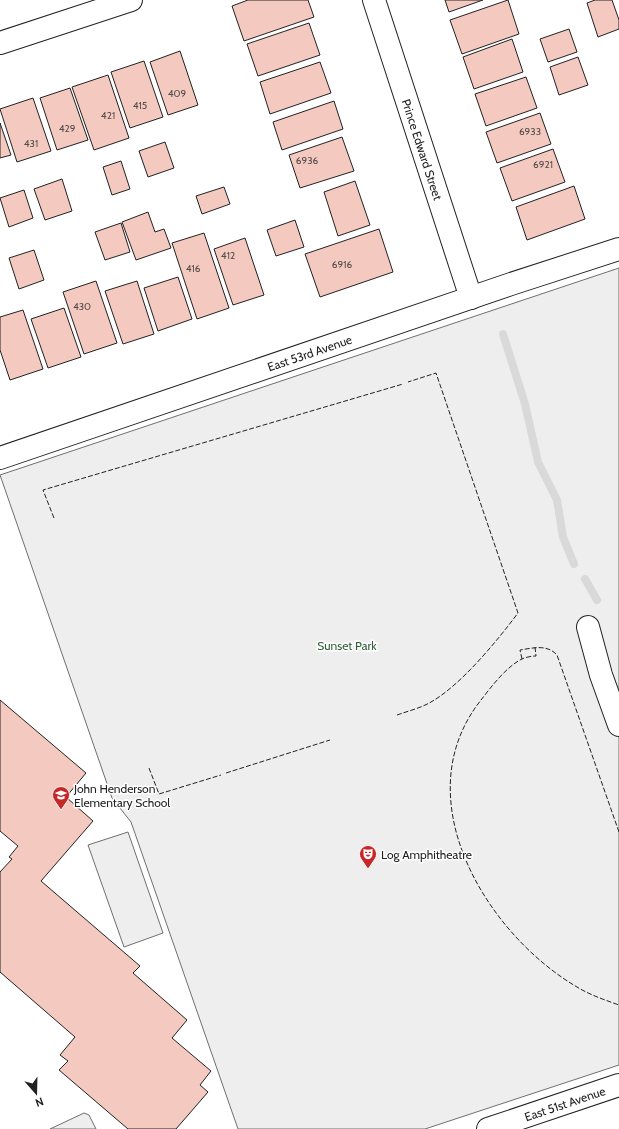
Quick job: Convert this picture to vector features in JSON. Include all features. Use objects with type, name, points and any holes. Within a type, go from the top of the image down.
[{"type":"street","points":[[0,43],[131,0]]},
{"type":"street","name":"Prince Edward Street","points":[[374,0],[471,298]]},
{"type":"street","name":"East 53rd Avenue","points":[[0,458],[619,249]]},
{"type":"street","points":[[588,626],[601,675],[619,725]]},
{"type":"street","name":"East 51st Avenue","points":[[488,1129],[619,1085]]},
{"type":"green space","name":"Sunset Park","points":[[619,268],[619,1065],[425,1129],[238,1129],[131,822],[112,798],[0,475]]},
{"type":"green space","points":[[128,832],[163,933],[124,947],[88,845]]},
{"type":"green space","points":[[84,1113],[89,1115],[96,1129],[50,1129]]},
{"type":"building","points":[[248,0],[308,0],[314,17],[244,41],[232,6]]},
{"type":"building","points":[[445,0],[483,0],[449,12]]},
{"type":"building","points":[[508,0],[519,34],[462,54],[450,20]]},
{"type":"building","points":[[595,0],[612,0],[619,20],[619,29],[598,37],[587,3]]},
{"type":"building","points":[[309,23],[320,55],[258,76],[247,44]]},
{"type":"building","points":[[569,29],[577,52],[548,62],[540,39]]},
{"type":"building","points":[[512,39],[523,72],[474,89],[463,57]]},
{"type":"building","points":[[180,51],[198,105],[168,115],[150,62]]},
{"type":"building","points":[[578,57],[588,85],[559,95],[550,67]]},
{"type":"building","points":[[144,61],[163,117],[130,128],[111,72]]},
{"type":"building","points":[[320,62],[331,93],[270,114],[260,82]]},
{"type":"building","points":[[108,75],[129,138],[94,150],[72,87]]},
{"type":"building","points":[[526,77],[537,108],[486,126],[475,94]]},
{"type":"building","points":[[70,88],[88,140],[57,150],[40,98]]},
{"type":"building","points":[[33,98],[51,151],[17,162],[0,109]]},
{"type":"building","points":[[334,101],[343,129],[282,150],[273,122]]},
{"type":"building","points":[[540,113],[551,144],[497,163],[486,132]]},
{"type":"building","points":[[0,123],[11,155],[0,158]]},
{"type":"building","points":[[342,137],[354,171],[300,188],[289,155]]},
{"type":"building","points":[[165,142],[174,168],[148,177],[139,151]]},
{"type":"building","points":[[553,149],[565,182],[512,201],[500,168]]},
{"type":"building","points":[[121,161],[130,189],[112,195],[103,167]]},
{"type":"building","points":[[62,179],[72,211],[45,220],[34,189]]},
{"type":"building","points":[[355,181],[370,225],[338,236],[324,192]]},
{"type":"building","points":[[574,186],[585,219],[527,240],[516,207]]},
{"type":"building","points":[[224,187],[230,204],[202,214],[196,196]]},
{"type":"building","points":[[24,190],[33,218],[9,227],[0,198]]},
{"type":"building","points":[[148,212],[155,232],[164,229],[171,248],[136,260],[122,222]]},
{"type":"building","points":[[295,220],[304,247],[276,256],[267,230]]},
{"type":"building","points":[[121,223],[130,252],[105,260],[95,232]]},
{"type":"building","points":[[379,229],[393,272],[320,297],[305,254]]},
{"type":"building","points":[[204,233],[229,308],[197,319],[172,243]]},
{"type":"building","points":[[245,238],[264,295],[233,305],[214,249]]},
{"type":"building","points":[[34,250],[44,280],[19,289],[9,258]]},
{"type":"building","points":[[178,277],[192,319],[158,331],[144,288]]},
{"type":"building","points":[[96,281],[117,343],[84,354],[63,292]]},
{"type":"building","points":[[137,281],[154,334],[123,344],[105,291]]},
{"type":"building","points":[[64,308],[81,357],[48,368],[31,319]]},
{"type":"building","points":[[23,310],[43,369],[10,380],[0,350],[0,317]]},
{"type":"building","points":[[0,700],[86,773],[66,797],[93,821],[41,881],[140,966],[133,973],[187,1020],[172,1038],[211,1071],[200,1085],[208,1092],[176,1129],[128,1129],[59,1070],[68,1061],[60,1055],[75,1037],[0,972],[0,872],[12,859],[9,857],[18,846],[0,831]]},
{"type":"waterway","points":[[503,334],[525,404],[538,462],[557,500],[563,537],[574,564]]},
{"type":"waterway","points":[[585,579],[597,600]]},
{"type":"fence","points":[[397,715],[427,704],[454,685],[478,662],[518,613],[436,373],[408,382]]},
{"type":"fence","points":[[54,518],[43,490],[403,384]]},
{"type":"fence","points":[[535,647],[536,656],[531,656],[516,662],[494,683],[481,700],[459,738],[451,778],[453,819],[466,860],[486,898],[512,933],[543,963],[577,987],[592,995],[619,1005]]},
{"type":"fence","points":[[522,659],[520,650],[535,648],[549,649],[557,655],[619,832]]},
{"type":"fence","points":[[226,773],[330,740]]},
{"type":"fence","points":[[149,768],[159,794],[221,775]]},
{"type":"place","name":"John Henderson Elementary School","points":[[61,810]]},
{"type":"place","name":"Log Amphitheatre","points":[[368,869]]}]
